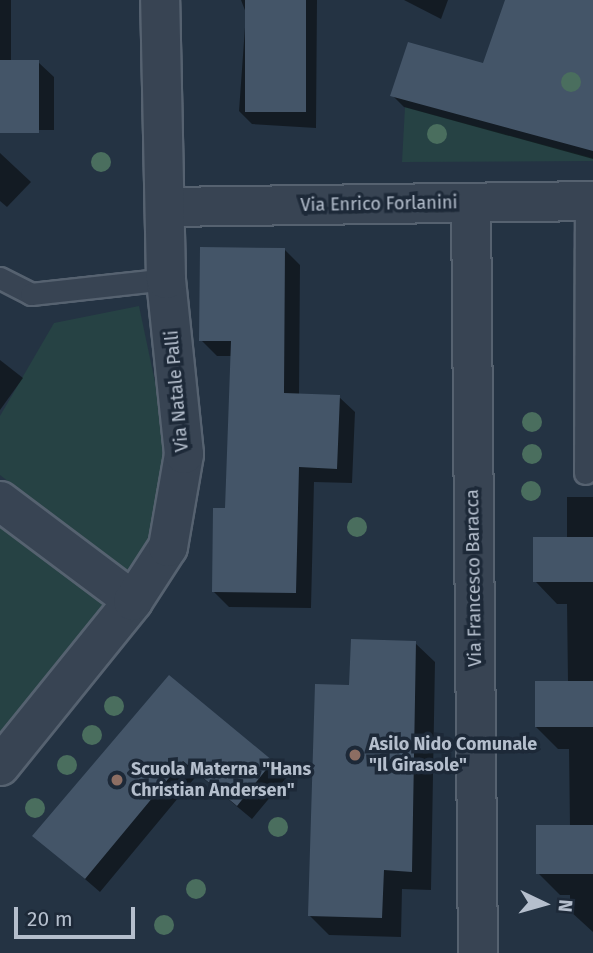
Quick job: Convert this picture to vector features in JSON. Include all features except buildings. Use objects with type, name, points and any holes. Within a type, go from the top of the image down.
[{"type":"street","name":"Via Natale Palli","points":[[0,766],[134,601],[168,547],[184,454],[166,279],[160,0]]},
{"type":"street","name":"Via Enrico Forlanini","points":[[164,207],[590,201]]},
{"type":"street","name":"Via Francesco Baracca","points":[[471,203],[478,953]]},
{"type":"street","points":[[0,501],[134,601]]},
{"type":"lane","points":[[585,473],[590,201]]},
{"type":"lane","points":[[0,278],[31,294],[166,279]]},
{"type":"green space","points":[[405,107],[593,158],[593,161],[402,162]]},
{"type":"green space","points":[[139,306],[171,458],[152,536],[125,573],[0,475],[0,416],[54,323]]},
{"type":"green space","points":[[0,527],[106,606],[0,741]]},
{"type":"place","name":"Asilo Nido Comunale \"Il Girasole\"","points":[[355,755]]},
{"type":"place","name":"Scuola Materna \"Hans Christian Andersen\"","points":[[117,780]]}]
